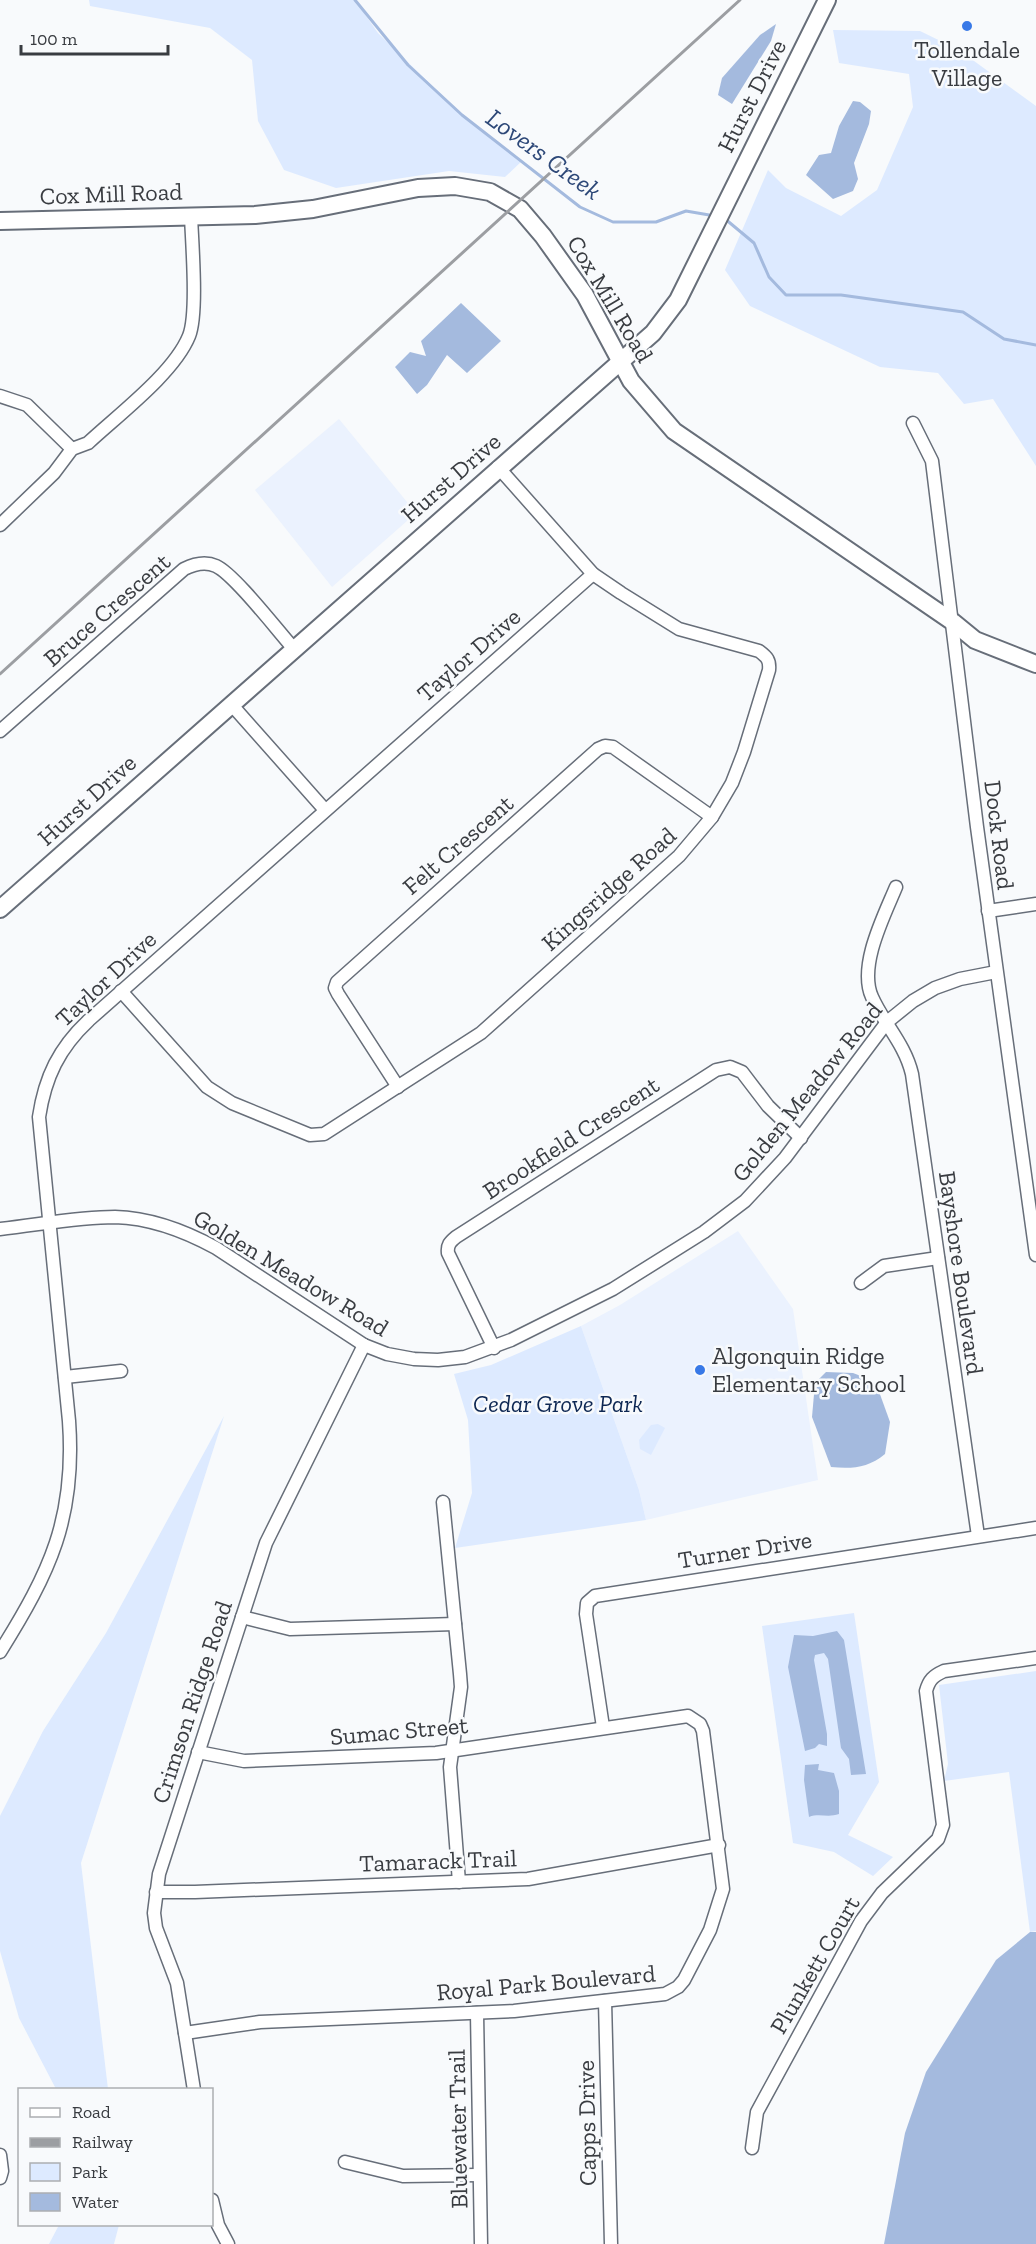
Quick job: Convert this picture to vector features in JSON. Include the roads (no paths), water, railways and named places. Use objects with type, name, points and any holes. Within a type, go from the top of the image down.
[{"type":"street","name":"Hurst Drive","points":[[0,909],[498,467],[653,333],[678,300],[827,0]]},
{"type":"street","name":"Cox Mill Road","points":[[0,221],[255,215],[313,209],[418,188],[455,186],[490,192],[520,209],[543,236],[585,296],[631,381],[674,431],[975,640],[1036,664]]},
{"type":"street","points":[[0,525],[54,473],[72,449],[88,443],[173,364],[190,334],[193,308],[191,216]]},
{"type":"street","points":[[0,396],[27,405],[72,449]]},
{"type":"street","name":"Dock Road","points":[[913,423],[932,461],[996,972],[1032,1199],[1036,1255]]},
{"type":"street","name":"Kingsridge Road","points":[[121,991],[207,1087],[232,1103],[310,1135],[324,1134],[481,1033],[680,856],[712,817],[732,783],[742,759],[770,662],[767,656],[759,651],[695,634],[664,621],[593,574],[498,467]]},
{"type":"street","name":"Bruce Crescent","points":[[0,731],[184,569],[196,564],[209,564],[226,573],[294,649]]},
{"type":"street","name":"Taylor Drive","points":[[0,1652],[41,1582],[62,1524],[68,1491],[71,1455],[39,1124],[45,1086],[59,1054],[68,1041],[121,991],[593,574]]},
{"type":"street","points":[[231,705],[325,810]]},
{"type":"street","name":"Felt Crescent","points":[[398,1087],[338,994],[335,988],[337,982],[598,749],[605,746],[613,747],[712,817]]},
{"type":"street","name":"Bayshore Boulevard","points":[[896,887],[879,929],[868,963],[867,976],[872,998],[905,1052],[912,1074],[978,1536]]},
{"type":"street","points":[[988,911],[1036,904]]},
{"type":"street","name":"Golden Meadow Road","points":[[0,1229],[117,1217],[154,1222],[177,1229],[216,1248],[364,1345],[396,1356],[452,1359],[494,1348],[613,1289],[705,1232],[745,1201],[785,1158],[887,1022],[913,1001],[935,988],[960,979],[996,972]]},
{"type":"street","name":"Brookfield Crescent","points":[[494,1348],[448,1253],[447,1247],[456,1237],[723,1067],[735,1068],[742,1072],[768,1106],[801,1138]]},
{"type":"street","points":[[861,1282],[884,1266],[938,1258]]},
{"type":"street","name":"Crimson Ridge Road","points":[[194,2088],[177,1983],[156,1928],[154,1913],[156,1892],[198,1752],[273,1525],[364,1345]]},
{"type":"street","points":[[64,1377],[122,1371]]},
{"type":"street","points":[[443,1502],[461,1687],[450,1767],[459,1882]]},
{"type":"street","name":"Turner Drive","points":[[603,1727],[586,1608],[595,1596],[1036,1528]]},
{"type":"street","points":[[243,1617],[297,1630],[455,1624]]},
{"type":"street","name":"Plunkett Court","points":[[752,2148],[756,2112],[861,1921],[882,1893],[938,1839],[941,1833],[943,1826],[926,1691],[928,1683],[936,1674],[944,1671],[1036,1658]]},
{"type":"street","name":"Royal Park Boulevard","points":[[185,2033],[260,2022],[514,2011],[665,1994],[678,1987],[710,1930],[723,1889],[703,1731],[700,1724],[688,1716],[603,1727]]},
{"type":"street","name":"Sumac Street","points":[[198,1752],[243,1761],[427,1753],[603,1727]]},
{"type":"street","name":"Tamarack Trail","points":[[156,1892],[459,1882],[540,1877],[719,1845]]},
{"type":"street","name":"Capps Drive","points":[[605,2001],[611,2244]]},
{"type":"street","name":"Bluewater Trail","points":[[477,2013],[481,2244]]},
{"type":"street","points":[[0,2155],[2,2171],[0,2178]]},
{"type":"street","points":[[345,2162],[403,2176],[479,2175]]},
{"type":"street","points":[[213,2204],[218,2225],[228,2244]]},
{"type":"water","points":[[776,24],[771,41],[732,104],[718,95],[722,78],[760,35]]},
{"type":"water","points":[[853,101],[860,102],[871,111],[869,124],[854,163],[858,179],[853,191],[833,199],[806,175],[819,155],[831,153],[839,126]]},
{"type":"water","points":[[461,303],[501,341],[467,373],[447,355],[427,385],[417,394],[395,367],[410,352],[426,356],[421,341]]},
{"type":"water","points":[[826,1372],[853,1373],[877,1386],[890,1422],[885,1454],[879,1459],[866,1465],[846,1468],[831,1467],[812,1417],[815,1383]]},
{"type":"water","points":[[837,1631],[844,1640],[866,1774],[851,1775],[849,1759],[841,1748],[828,1659],[824,1653],[815,1655],[814,1660],[827,1746],[819,1744],[805,1751],[788,1667],[794,1635],[813,1636]]},
{"type":"water","points":[[819,1764],[818,1770],[834,1773],[839,1791],[839,1814],[809,1817],[804,1780],[805,1765]]},
{"type":"water","points":[[1030,1932],[1036,1932],[1036,2244],[884,2244],[905,2133],[926,2072],[996,1960]]},
{"type":"waterway","name":"Lovers Creek","points":[[355,0],[408,65],[462,115],[580,207],[613,222],[656,222],[686,211],[715,216]]},
{"type":"waterway","name":"Lovers Creek","points":[[724,218],[754,243],[769,277],[786,295],[841,295],[963,312],[1004,339],[1036,345]]},
{"type":"railway","points":[[0,674],[740,0]]},
{"type":"place","name":"Tollendale Village","points":[[967,26]]},
{"type":"place","name":"Algonquin Ridge Elementary School","points":[[700,1370]]},
{"type":"park label","name":"Cedar Grove Park","points":[[558,1404]]}]
